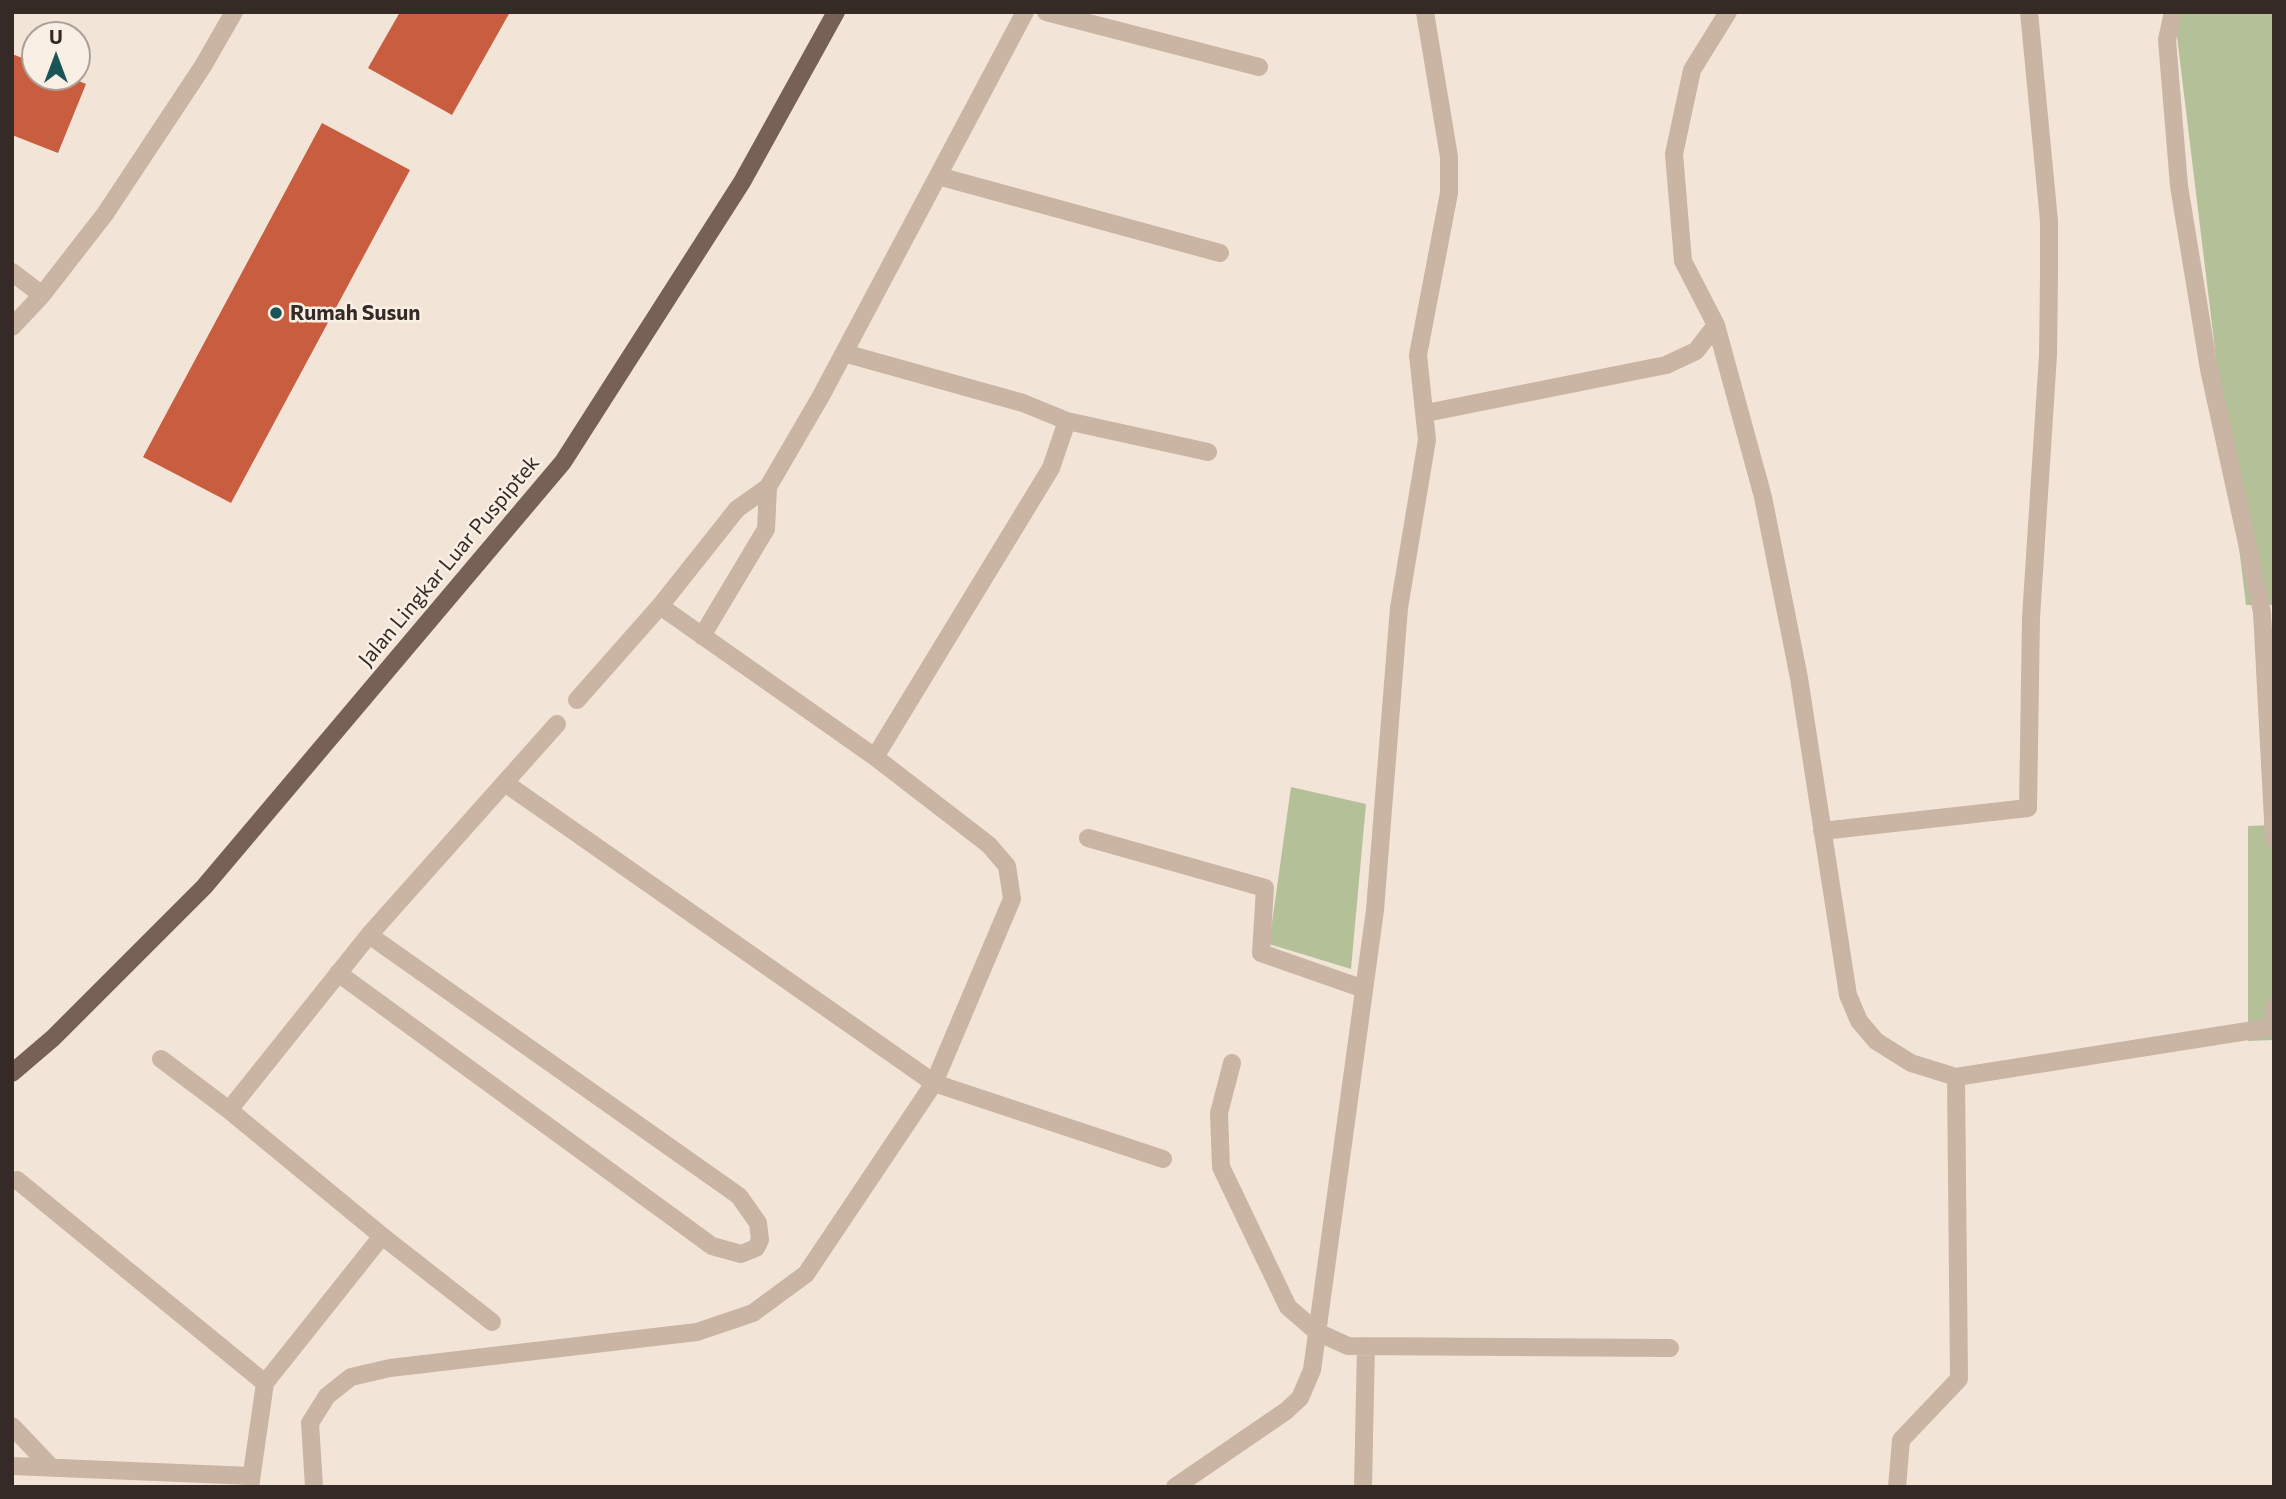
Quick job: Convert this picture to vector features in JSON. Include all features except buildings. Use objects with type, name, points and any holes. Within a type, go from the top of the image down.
[{"type":"main road","name":"Jalan Lingkar Luar Puspiptek","points":[[12,1073],[53,1038],[204,887],[563,462],[742,183],[836,12]]},
{"type":"street","points":[[12,327],[42,295],[104,215],[203,66],[234,12]]},
{"type":"street","points":[[577,700],[660,606],[737,509],[768,487],[844,353],[1026,12]]},
{"type":"street","points":[[1046,12],[1259,67]]},
{"type":"street","points":[[1174,1487],[1300,1398],[1312,1370],[1375,910],[1399,608],[1427,440],[1419,355],[1449,193],[1449,157],[1424,12]]},
{"type":"street","points":[[1728,12],[1692,70],[1674,154],[1683,261],[1716,325],[1763,497],[1799,678],[1842,961],[1849,995],[1859,1021],[1877,1041],[1911,1063],[1956,1077],[2273,1027],[2274,1007]]},
{"type":"street","points":[[1822,831],[2028,808],[2031,618],[2048,355],[2049,277],[2049,221],[2029,12]]},
{"type":"street","points":[[2173,12],[2167,40],[2179,186],[2209,369],[2262,612],[2274,839]]},
{"type":"street","points":[[938,176],[1220,253]]},
{"type":"street","points":[[12,272],[42,295]]},
{"type":"street","points":[[1426,413],[1665,365],[1696,351],[1716,325]]},
{"type":"street","points":[[844,353],[1023,403],[1067,421],[1208,452]]},
{"type":"street","points":[[875,757],[1051,468],[1067,421]]},
{"type":"street","points":[[702,636],[765,529],[768,487]]},
{"type":"street","points":[[314,1487],[310,1423],[327,1396],[351,1377],[390,1368],[697,1332],[754,1313],[806,1274],[934,1083],[1012,898],[1007,866],[989,845],[875,757],[660,606]]},
{"type":"street","points":[[229,1110],[369,934],[557,724]]},
{"type":"street","points":[[505,783],[934,1083],[1163,1159]]},
{"type":"street","points":[[1088,838],[1265,888],[1261,953],[1364,989]]},
{"type":"street","points":[[338,973],[712,1245],[741,1254],[756,1248],[760,1240],[758,1223],[740,1196],[369,934]]},
{"type":"street","points":[[161,1059],[229,1110],[492,1322]]},
{"type":"street","points":[[1232,1063],[1219,1113],[1221,1167],[1288,1307],[1317,1332],[1348,1346],[1670,1348]]},
{"type":"street","points":[[1897,1487],[1900,1440],[1959,1379],[1956,1077]]},
{"type":"street","points":[[17,1180],[265,1383]]},
{"type":"street","points":[[12,1466],[50,1466],[251,1481],[265,1383],[382,1236]]},
{"type":"street","points":[[1363,1487],[1366,1346]]},
{"type":"street","points":[[12,1426],[50,1466]]},
{"type":"green space","points":[[2174,12],[2274,12],[2274,605],[2246,605]]},
{"type":"green space","points":[[1291,787],[1366,804],[1351,969],[1269,944]]},
{"type":"green space","points":[[2274,825],[2274,1040],[2248,1041],[2248,826]]},
{"type":"place","name":"Rumah Susun","points":[[276,313]]}]
